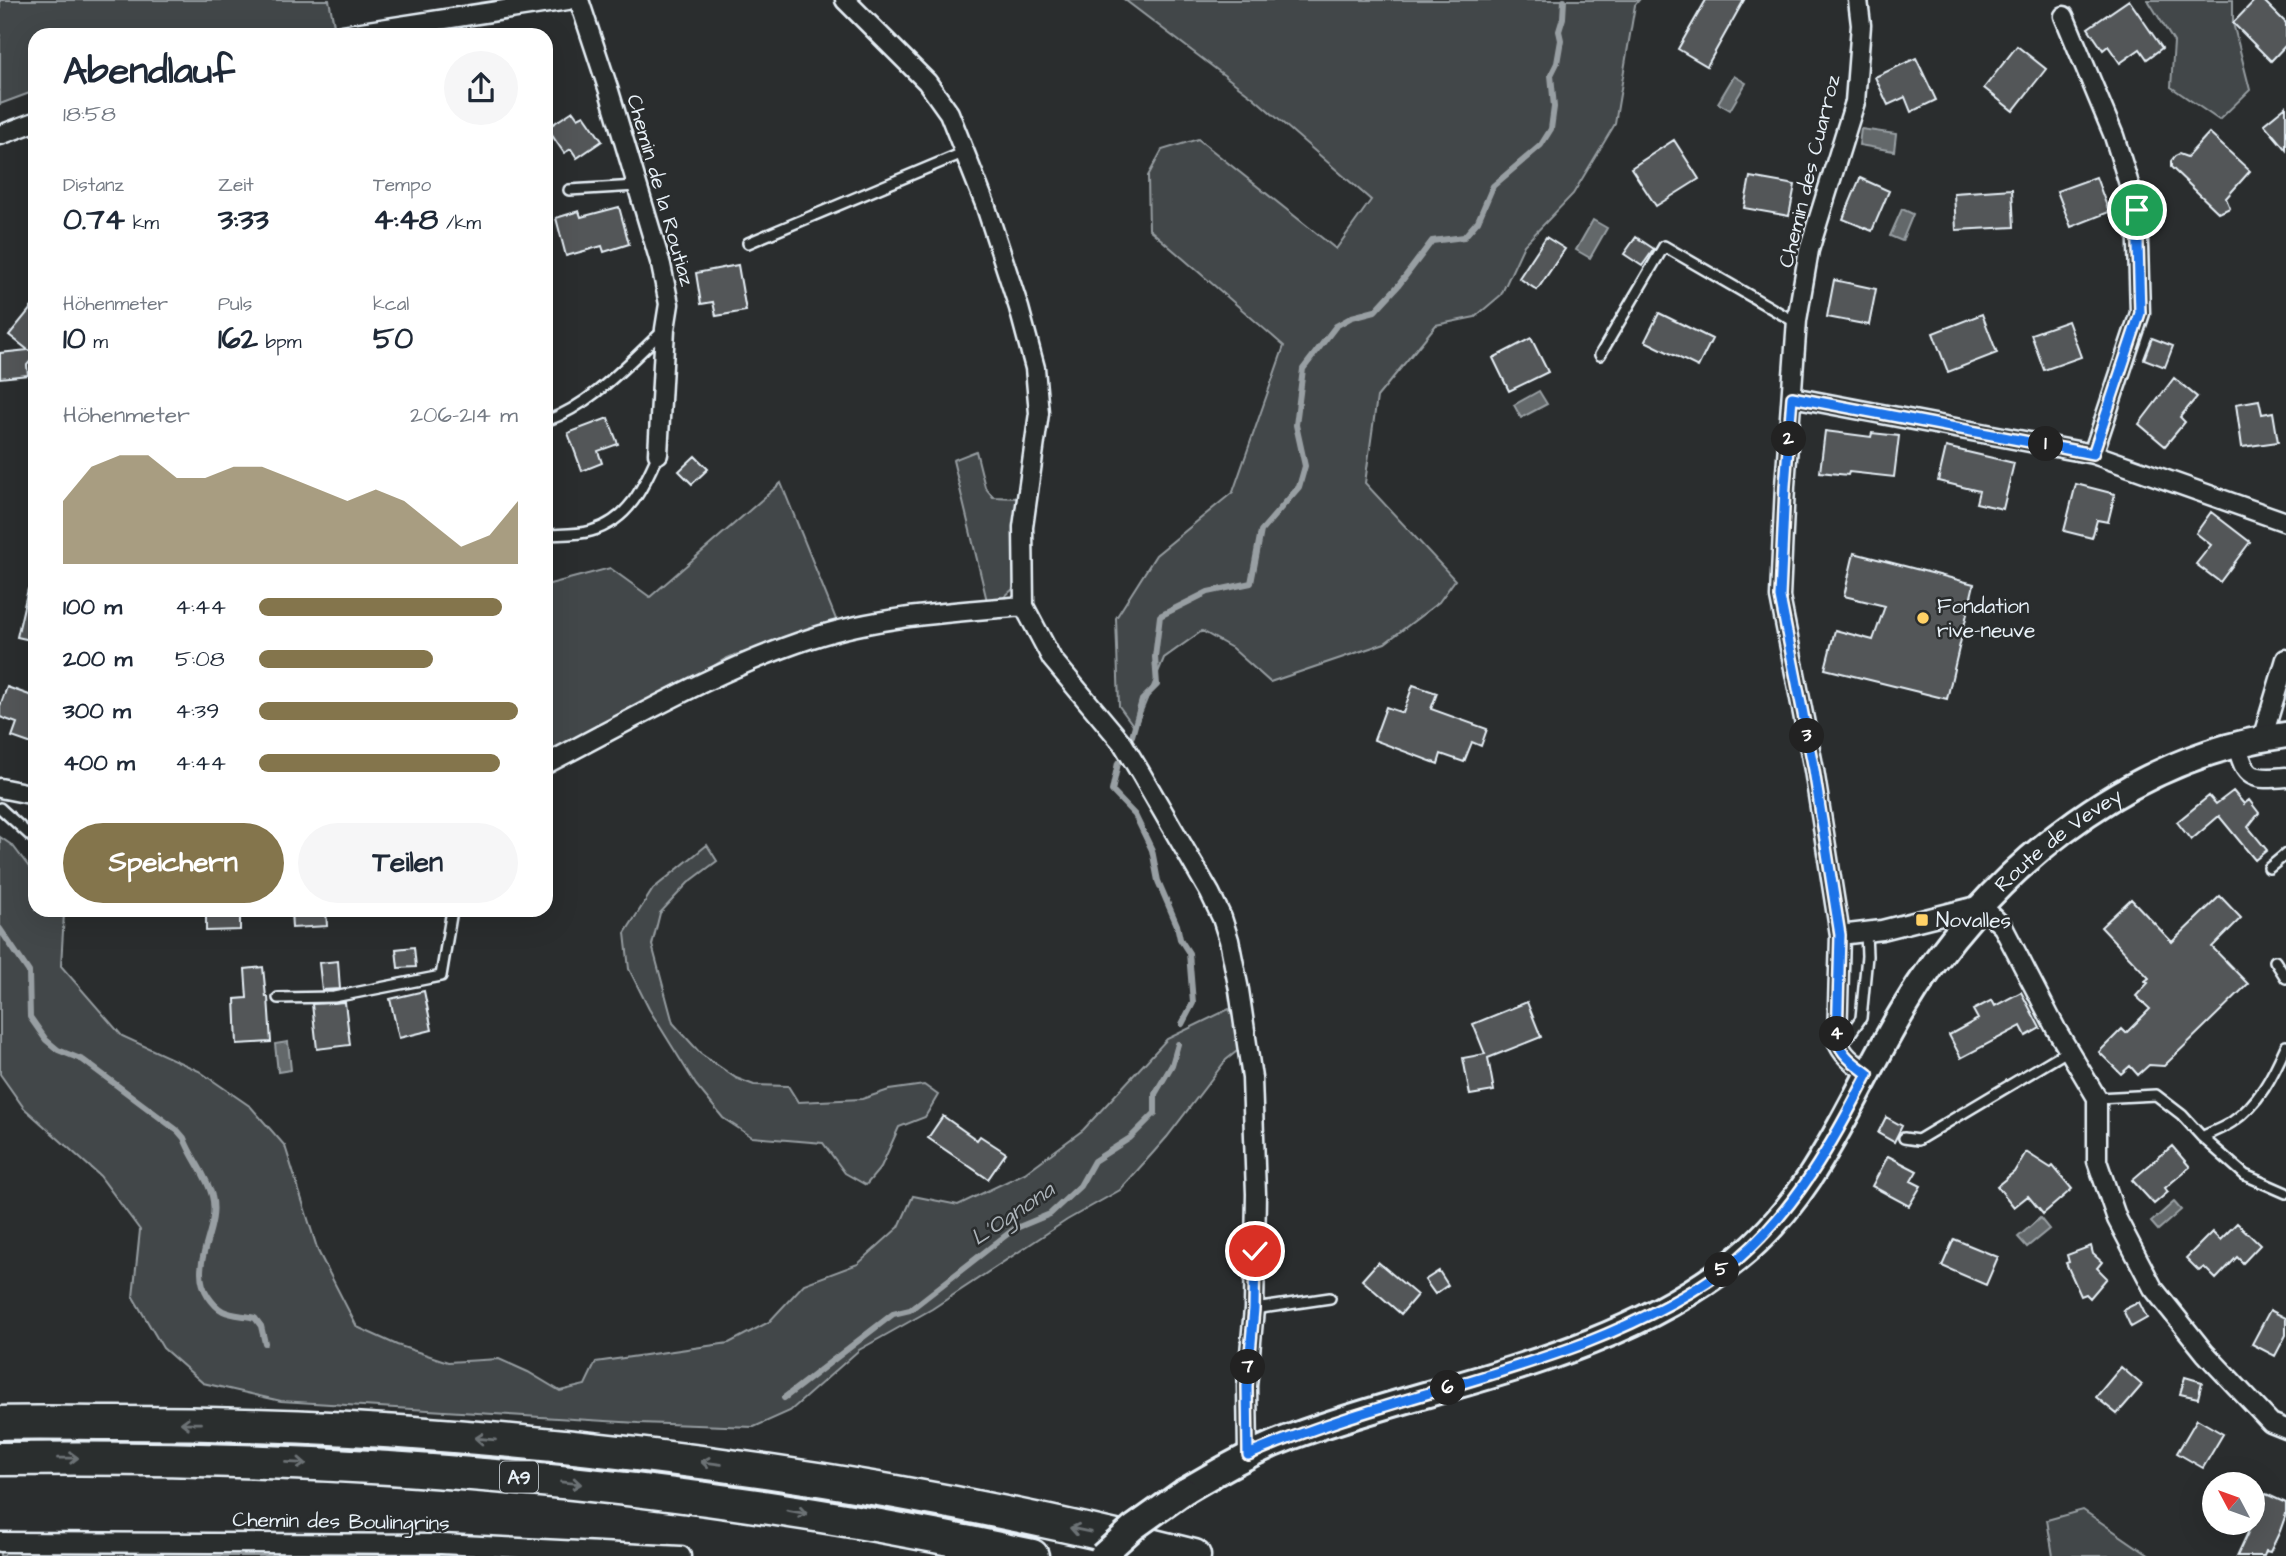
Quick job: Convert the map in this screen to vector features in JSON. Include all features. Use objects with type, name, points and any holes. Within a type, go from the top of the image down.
[{"type":"highway","name":"A9","points":[[6,1422],[325,1427],[601,1450],[777,1472],[884,1490],[1035,1520],[1194,1556]]},
{"type":"highway","name":"A9","points":[[0,1459],[233,1460],[515,1477],[773,1508],[1032,1556]]},
{"type":"street","points":[[388,28],[568,0]]},
{"type":"street","name":"Chemin de la Routiaz","points":[[579,0],[638,186],[670,304],[665,329],[658,454]]},
{"type":"street","points":[[845,0],[927,82],[949,114],[985,204],[1002,256],[1035,368],[1039,413],[1023,527],[1024,606],[1052,659],[1123,744],[1177,833],[1222,918],[1239,990],[1252,1078],[1256,1194],[1254,1309],[1247,1386],[1248,1455]]},
{"type":"street","name":"Chemin des Cuarroz","points":[[1840,1050],[1837,1040],[1840,935],[1814,770],[1780,597],[1797,323],[1809,250],[1854,102],[1861,25],[1858,0]]},
{"type":"street","points":[[2064,16],[2114,136],[2137,210],[2140,313],[2093,454]]},
{"type":"street","points":[[0,135],[28,125]]},
{"type":"street","points":[[1792,397],[2093,454],[2286,522]]},
{"type":"street","points":[[553,760],[740,664],[814,637],[911,616],[1024,606]]},
{"type":"street","points":[[2274,737],[2286,659]]},
{"type":"street","name":"Route de Vevey","points":[[1102,1556],[1160,1506],[1248,1455],[1290,1437],[1542,1359],[1622,1328],[1677,1301],[1737,1259],[1772,1224],[1805,1184],[1834,1140],[1902,1011],[1924,978],[1981,905],[2040,849],[2099,807],[2163,772],[2237,744],[2274,737]]},
{"type":"street","points":[[2237,744],[2243,767],[2252,776],[2286,777]]},
{"type":"street","points":[[0,788],[28,794]]},
{"type":"street","points":[[1840,935],[1866,932],[1981,905],[2003,927],[2098,1098],[2097,1161],[2117,1219],[2153,1288],[2224,1373],[2271,1423],[2286,1429]]},
{"type":"street","points":[[1840,1050],[1868,1074]]},
{"type":"street","name":"Chemin des Boulingrins","points":[[0,1542],[441,1544],[681,1556]]},
{"type":"lane","points":[[748,243],[965,152]]},
{"type":"lane","points":[[569,190],[638,186]]},
{"type":"lane","points":[[1600,355],[1664,246],[1797,323]]},
{"type":"lane","points":[[553,418],[568,412],[594,394],[665,329]]},
{"type":"lane","name":"Chemin de la Routiaz","points":[[553,535],[590,532],[617,519],[636,500],[658,454]]},
{"type":"lane","points":[[0,808],[28,834]]},
{"type":"lane","points":[[2269,868],[2286,855]]},
{"type":"lane","points":[[278,998],[334,997],[441,976],[451,917]]},
{"type":"lane","points":[[1840,1050],[1861,1018],[1867,956],[1866,932]]},
{"type":"lane","points":[[2275,961],[2286,978]]},
{"type":"lane","points":[[2202,1137],[2232,1123],[2255,1102],[2273,1075],[2286,1046]]},
{"type":"lane","points":[[1904,1138],[1918,1140],[2069,1050]]},
{"type":"lane","points":[[2098,1098],[2156,1095],[2182,1115],[2202,1137],[2245,1175],[2286,1193]]},
{"type":"lane","points":[[1254,1309],[1330,1298]]},
{"type":"shaded area","points":[[0,0],[329,0],[334,25],[322,28],[28,28],[28,94],[0,104]]},
{"type":"shaded area","points":[[1125,0],[1639,0],[1635,5],[1615,124],[1573,194],[1524,245],[1501,295],[1475,317],[1436,325],[1377,397],[1365,483],[1455,580],[1439,602],[1385,643],[1270,682],[1232,648],[1202,631],[1164,658],[1135,728],[1119,706],[1116,618],[1156,555],[1233,492],[1284,346],[1149,229],[1148,176],[1162,150],[1198,139],[1336,249],[1371,200],[1254,98]]},
{"type":"shaded area","points":[[2148,0],[2233,0],[2233,23],[2250,90],[2219,120],[2171,87],[2174,42]]},
{"type":"shaded area","points":[[1734,76],[1746,83],[1730,110],[1718,103]]},
{"type":"shaded area","points":[[1861,129],[1896,134],[1894,151],[1859,145]]},
{"type":"shaded area","points":[[1902,209],[1913,214],[1902,241],[1890,236]]},
{"type":"shaded area","points":[[1593,220],[1607,228],[1590,258],[1576,250]]},
{"type":"shaded area","points":[[1539,391],[1547,404],[1521,418],[1514,405]]},
{"type":"shaded area","points":[[976,451],[985,487],[993,497],[1017,498],[1022,502],[1015,587],[1002,599],[987,601],[953,460]]},
{"type":"shaded area","points":[[781,483],[837,622],[753,652],[727,658],[705,674],[553,751],[553,583],[610,568],[650,597]]},
{"type":"shaded area","points":[[0,837],[13,846],[28,866],[28,917],[64,917],[61,966],[122,1036],[199,1071],[251,1107],[285,1146],[318,1251],[357,1327],[397,1345],[448,1362],[499,1359],[560,1391],[585,1385],[596,1362],[729,1343],[769,1322],[804,1284],[858,1264],[899,1227],[913,1196],[958,1205],[1025,1173],[1083,1130],[1167,1039],[1229,1009],[1247,1043],[1226,1060],[1167,1137],[1120,1190],[1067,1220],[932,1309],[859,1350],[790,1411],[754,1427],[638,1423],[281,1401],[203,1383],[163,1348],[133,1297],[140,1230],[100,1176],[24,1108],[0,1074]]},
{"type":"shaded area","points":[[707,845],[717,861],[688,883],[660,913],[652,945],[673,1023],[701,1054],[736,1078],[754,1085],[788,1086],[798,1102],[862,1099],[889,1090],[924,1085],[938,1095],[925,1117],[899,1127],[881,1167],[866,1185],[845,1173],[823,1143],[752,1137],[723,1118],[696,1085],[649,1009],[629,969],[625,933],[653,889]]},
{"type":"shaded area","points":[[288,1042],[291,1070],[278,1072],[275,1044]]},
{"type":"shaded area","points":[[2174,1202],[2181,1210],[2158,1230],[2151,1222]]},
{"type":"shaded area","points":[[2040,1218],[2049,1229],[2027,1247],[2018,1237]]},
{"type":"shaded area","points":[[2083,1510],[2150,1556],[2053,1556],[2047,1520]]},
{"type":"shaded area","points":[[0,1551],[588,1554],[588,1556],[0,1556]]},
{"type":"building","points":[[1706,0],[1744,0],[1707,66],[1678,49]]},
{"type":"building","points":[[2129,0],[2162,48],[2147,59],[2140,49],[2120,63],[2108,46],[2103,50],[2088,28]]},
{"type":"building","points":[[2255,0],[2263,0],[2286,23],[2286,45],[2271,61],[2233,23]]},
{"type":"building","points":[[2017,46],[2046,69],[2013,111],[1984,88]]},
{"type":"building","points":[[1916,58],[1936,100],[1911,112],[1905,97],[1888,105],[1875,77]]},
{"type":"building","points":[[2286,106],[2286,150],[2264,124]]},
{"type":"building","points":[[573,111],[578,118],[584,115],[602,141],[577,158],[571,149],[564,153],[553,137],[553,124]]},
{"type":"building","points":[[2209,133],[2250,171],[2226,198],[2230,208],[2219,213],[2171,167],[2175,156],[2179,154],[2187,157]]},
{"type":"building","points":[[1674,140],[1699,179],[1656,206],[1631,168]]},
{"type":"building","points":[[1750,177],[1795,185],[1789,216],[1744,208]]},
{"type":"building","points":[[2096,177],[2109,212],[2071,227],[2057,191]]},
{"type":"building","points":[[1860,178],[1889,191],[1872,231],[1843,219]]},
{"type":"building","points":[[2012,189],[2014,227],[1956,230],[1954,193]]},
{"type":"building","points":[[619,207],[629,244],[604,252],[602,246],[566,256],[556,218],[579,211],[581,217]]},
{"type":"building","points":[[1546,237],[1565,249],[1537,290],[1519,278]]},
{"type":"building","points":[[1636,237],[1654,249],[1642,266],[1624,254]]},
{"type":"building","points":[[738,265],[746,311],[716,316],[713,302],[701,304],[696,273]]},
{"type":"building","points":[[1834,280],[1876,289],[1869,325],[1827,317]]},
{"type":"building","points":[[28,312],[28,350],[9,335]]},
{"type":"building","points":[[1659,313],[1712,339],[1698,367],[1645,341]]},
{"type":"building","points":[[1982,314],[1997,353],[1948,372],[1933,333]]},
{"type":"building","points":[[2068,321],[2081,357],[2044,370],[2031,334]]},
{"type":"building","points":[[1531,338],[1548,372],[1509,391],[1493,358]]},
{"type":"building","points":[[2152,338],[2173,346],[2165,367],[2144,359]]},
{"type":"building","points":[[28,350],[28,375],[0,378],[0,353]]},
{"type":"building","points":[[2174,378],[2197,397],[2180,417],[2185,422],[2165,446],[2139,424]]},
{"type":"building","points":[[2259,400],[2262,414],[2273,412],[2278,442],[2242,447],[2236,404]]},
{"type":"building","points":[[608,418],[618,444],[598,451],[602,463],[582,471],[568,433]]},
{"type":"building","points":[[1825,431],[1871,437],[1872,433],[1899,436],[1894,477],[1820,472]]},
{"type":"building","points":[[1946,447],[2014,463],[2003,509],[1976,503],[1979,491],[1938,481]]},
{"type":"building","points":[[695,456],[708,469],[692,484],[679,471]]},
{"type":"building","points":[[2076,484],[2115,494],[2108,522],[2097,520],[2092,538],[2064,531]]},
{"type":"building","points":[[2211,512],[2250,542],[2220,582],[2196,564],[2211,545],[2196,533]]},
{"type":"building","name":"Fondation rive-neuve","points":[[1854,553],[1974,584],[1947,699],[1825,669],[1835,630],[1873,640],[1885,606],[1844,596]]},
{"type":"building","points":[[28,589],[28,639],[17,637]]},
{"type":"building","points":[[1413,685],[1437,693],[1431,709],[1487,729],[1481,746],[1472,742],[1464,762],[1441,754],[1438,764],[1374,740],[1386,707],[1403,713]]},
{"type":"building","points":[[7,687],[28,694],[28,743],[12,737],[17,723],[0,717],[0,706]]},
{"type":"building","points":[[2233,791],[2244,804],[2249,800],[2259,813],[2248,827],[2267,850],[2255,860],[2219,816],[2191,840],[2177,822],[2209,796],[2216,804]]},
{"type":"building","points":[[2220,896],[2241,918],[2212,947],[2248,984],[2164,1066],[2149,1065],[2138,1075],[2130,1066],[2121,1074],[2099,1052],[2122,1029],[2126,1033],[2150,1009],[2136,996],[2148,983],[2145,981],[2149,978],[2101,927],[2131,899],[2172,942]]},
{"type":"building","points":[[206,917],[240,917],[240,930],[206,931]]},
{"type":"building","points":[[291,917],[326,917],[327,926],[292,928]]},
{"type":"building","points":[[414,947],[416,967],[398,968],[396,949]]},
{"type":"building","points":[[338,961],[340,989],[322,990],[319,963]]},
{"type":"building","points":[[263,967],[271,1042],[237,1044],[235,999],[247,998],[245,969]]},
{"type":"building","points":[[424,991],[432,1030],[399,1038],[390,999]]},
{"type":"building","points":[[2021,992],[2040,1028],[2026,1036],[2021,1026],[1961,1058],[1949,1035],[1978,1019],[1973,1010],[1992,1000],[1995,1006]]},
{"type":"building","points":[[345,1002],[350,1045],[317,1049],[312,1004]]},
{"type":"building","points":[[1527,1002],[1541,1037],[1488,1058],[1494,1091],[1470,1095],[1463,1058],[1485,1054],[1473,1024]]},
{"type":"building","points":[[943,1116],[977,1140],[980,1136],[1006,1153],[988,1179],[928,1138]]},
{"type":"building","points":[[1886,1117],[1902,1126],[1894,1142],[1878,1133]]},
{"type":"building","points":[[2172,1146],[2190,1167],[2165,1188],[2168,1192],[2154,1204],[2132,1180]]},
{"type":"building","points":[[2026,1152],[2051,1168],[2053,1166],[2072,1189],[2043,1214],[2028,1196],[2014,1207],[1997,1186],[2014,1172]]},
{"type":"building","points":[[1888,1156],[1917,1171],[1911,1181],[1921,1186],[1909,1206],[1872,1186]]},
{"type":"building","points":[[2237,1223],[2260,1245],[2243,1263],[2237,1257],[2216,1279],[2204,1267],[2199,1271],[2186,1258],[2212,1232],[2220,1240]]},
{"type":"building","points":[[1954,1239],[1998,1257],[1986,1285],[1942,1266]]},
{"type":"building","points":[[2091,1246],[2093,1254],[2102,1262],[2097,1268],[2107,1278],[2090,1298],[2086,1294],[2081,1296],[2066,1263],[2069,1262],[2067,1255]]},
{"type":"building","points":[[1378,1262],[1417,1295],[1401,1314],[1362,1280]]},
{"type":"building","points":[[1439,1271],[1448,1285],[1435,1294],[1425,1280]]},
{"type":"building","points":[[2139,1302],[2147,1318],[2131,1327],[2123,1310]]},
{"type":"building","points":[[2270,1310],[2286,1318],[2286,1335],[2275,1356],[2252,1344]]},
{"type":"building","points":[[2121,1367],[2142,1385],[2117,1414],[2096,1397]]},
{"type":"building","points":[[2185,1377],[2202,1382],[2198,1398],[2180,1394]]},
{"type":"building","points":[[2197,1419],[2223,1434],[2203,1468],[2177,1453]]},
{"type":"building","points":[[2266,1494],[2286,1503],[2286,1514],[2280,1531],[2270,1552],[2266,1551],[2264,1556],[2237,1556],[2247,1535],[2265,1535]]},
{"type":"waterway","name":"L'Ognona","points":[[1132,736],[1142,700],[1157,685],[1155,657],[1160,616],[1208,592],[1251,583],[1261,531],[1299,487],[1305,466],[1296,425],[1303,369],[1336,326],[1352,317],[1375,311],[1432,241],[1464,237],[1478,221],[1493,186],[1541,145],[1551,129],[1554,107],[1551,75],[1557,63],[1561,40],[1559,31],[1564,0]]},
{"type":"waterway","name":"L'Ognona","points":[[1118,763],[1112,791],[1135,815],[1152,850],[1158,881],[1177,925],[1180,939],[1189,953],[1193,1003],[1182,1024]]},
{"type":"waterway","points":[[0,929],[29,972],[30,1017],[46,1040],[58,1050],[83,1060],[184,1138],[206,1181],[214,1209],[202,1259],[203,1284],[210,1298],[221,1310],[255,1318],[261,1326],[265,1343]]},
{"type":"waterway","name":"L'Ognona","points":[[784,1398],[893,1314],[910,1310],[1014,1229],[1050,1214],[1080,1186],[1094,1161],[1130,1138],[1155,1113],[1155,1094],[1172,1065],[1178,1044]]},
{"type":"place","name":"Fondation rive-neuve","points":[[1923,618]]},
{"type":"place","name":"Novalles","points":[[1922,920]]},
{"type":"route","points":[[1255,1251],[1254,1309],[1247,1386],[1248,1455],[1290,1437],[1542,1359],[1622,1328],[1677,1301],[1737,1259],[1772,1224],[1805,1184],[1834,1140],[1868,1074],[1846,1057],[1837,1040],[1840,935],[1814,770],[1780,597],[1792,397],[2093,454],[2140,313],[2137,210]]}]
